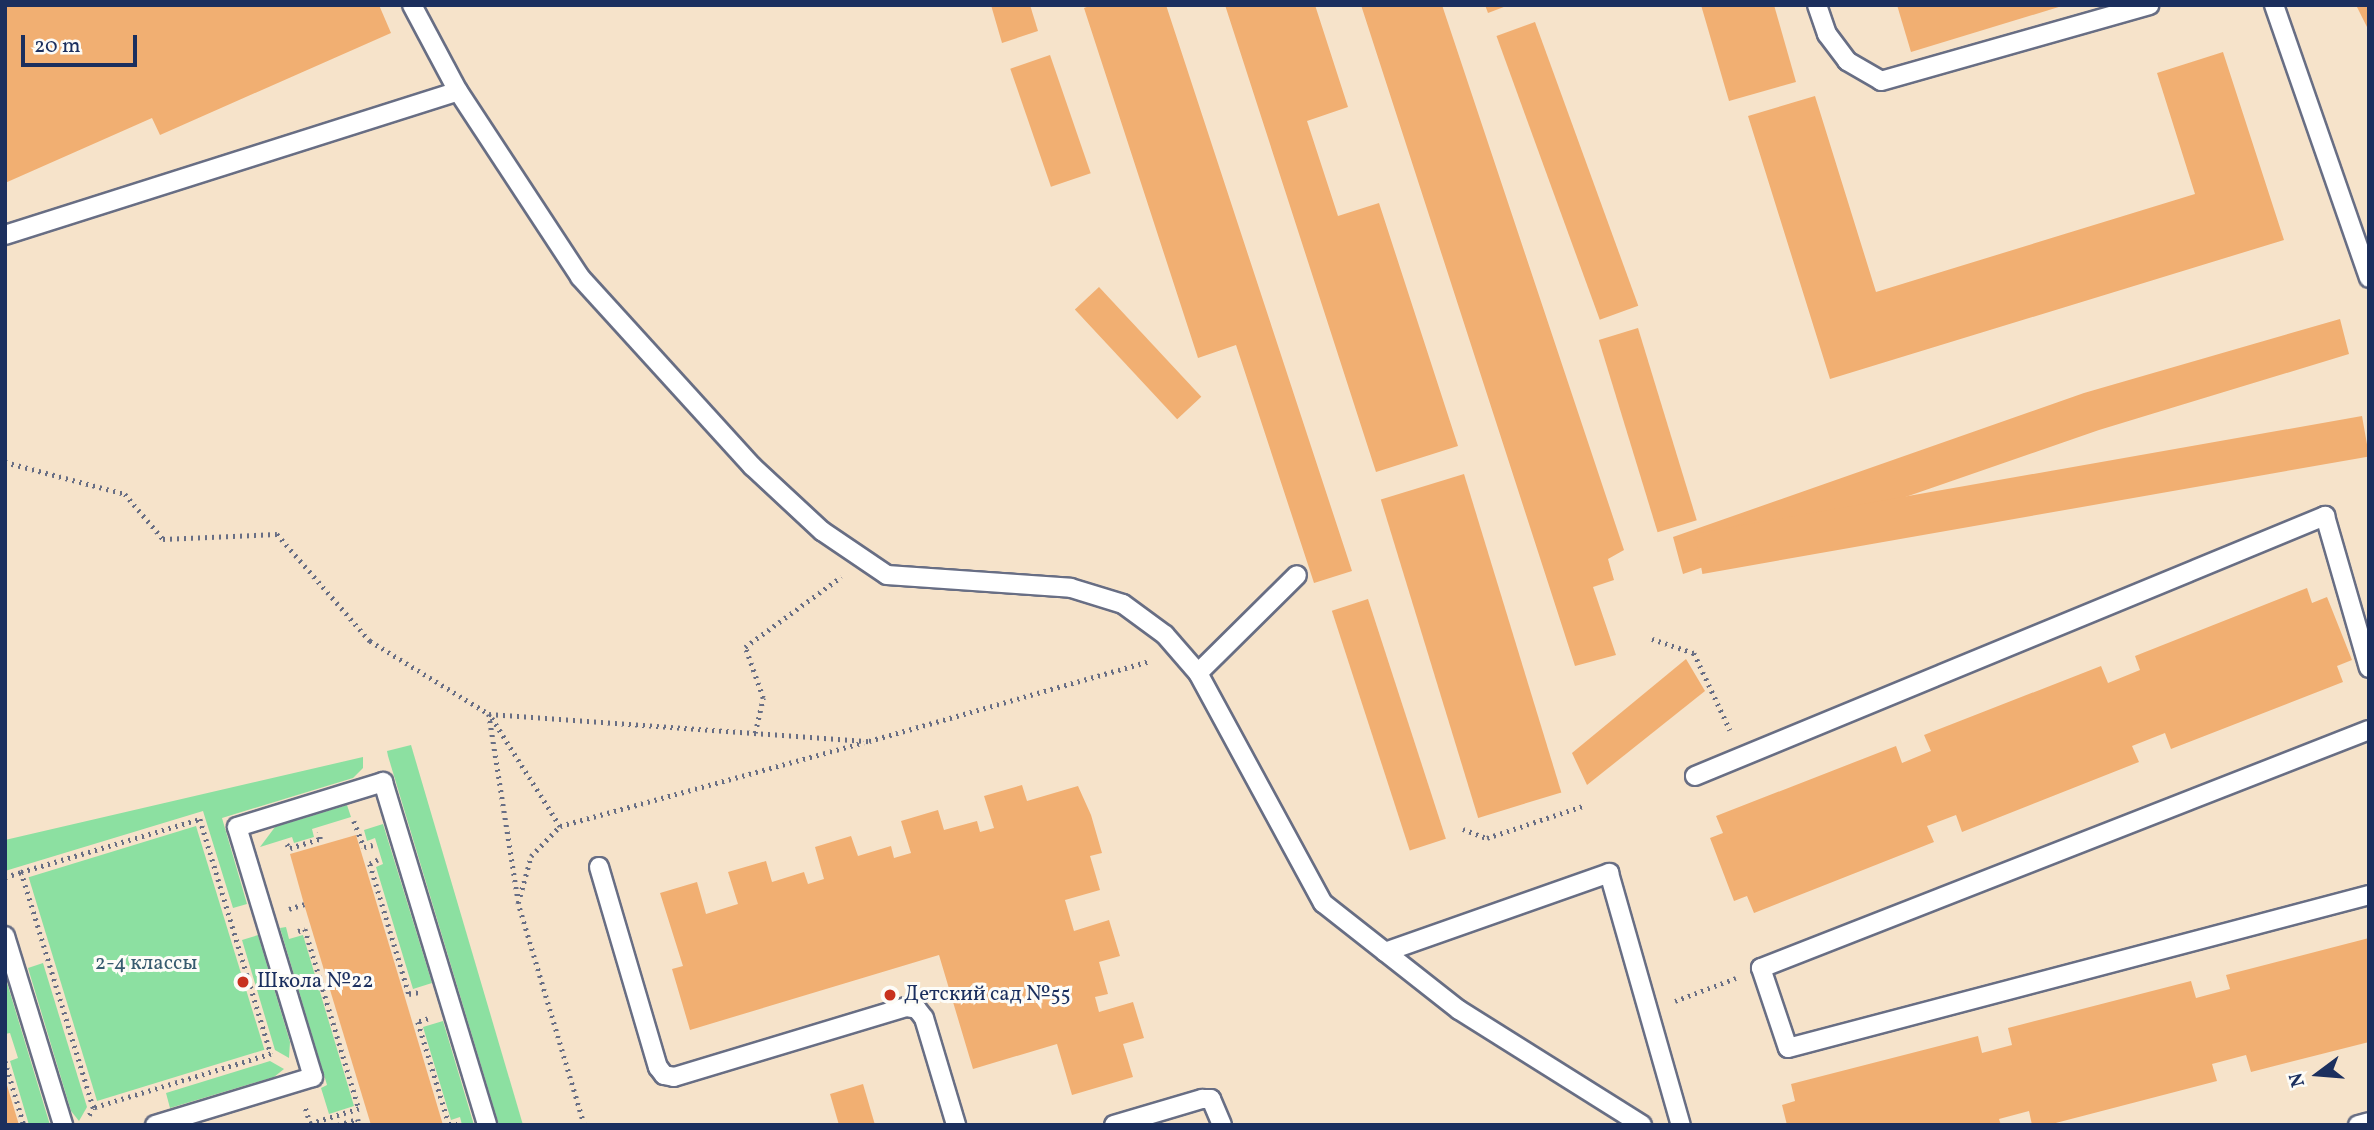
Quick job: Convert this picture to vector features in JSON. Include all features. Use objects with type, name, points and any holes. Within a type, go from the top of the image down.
[{"type":"lane","points":[[412,5],[458,91],[580,277],[752,466],[822,531],[887,575],[1071,588],[1123,604],[1180,652],[1198,673],[1323,903],[1459,1010],[1642,1125]]},
{"type":"lane","points":[[1817,5],[1827,34],[1847,61],[1881,81],[2149,5]]},
{"type":"lane","points":[[2274,5],[2369,278]]},
{"type":"lane","points":[[5,235],[458,91]]},
{"type":"lane","points":[[1695,776],[2325,516],[2369,668]]},
{"type":"lane","points":[[1198,673],[1297,575]]},
{"type":"lane","points":[[2369,730],[1761,968],[1788,1048],[2369,895]]},
{"type":"lane","points":[[155,1125],[313,1077],[237,827],[383,782],[487,1125]]},
{"type":"lane","points":[[599,867],[658,1068],[664,1075],[674,1076],[906,1007],[918,1009],[924,1018],[956,1125]]},
{"type":"lane","points":[[1385,952],[1609,873],[1681,1125]]},
{"type":"lane","points":[[5,936],[63,1125]]},
{"type":"lane","points":[[1114,1125],[1202,1099],[1211,1099],[1222,1125]]},
{"type":"lane","points":[[2358,1125],[2369,1122]]},
{"type":"path","points":[[5,462],[125,494],[163,539],[277,534],[370,641],[489,715],[560,826]]},
{"type":"path","points":[[755,733],[763,698],[745,646],[864,560]]},
{"type":"path","points":[[1653,639],[1694,653],[1743,757]]},
{"type":"path","points":[[489,715],[869,741],[1180,652]]},
{"type":"path","points":[[489,715],[518,903]]},
{"type":"path","points":[[1462,829],[1487,838],[1587,805]]},
{"type":"path","points":[[5,877],[21,872],[200,819],[271,1054],[93,1108],[21,872]]},
{"type":"path","points":[[343,824],[356,821],[364,847],[373,844],[379,861],[370,863],[409,994],[424,990],[427,999]]},
{"type":"path","points":[[281,846],[289,843],[290,848],[320,839],[317,832],[330,828]]},
{"type":"path","points":[[289,921],[293,932],[305,929],[359,1109],[310,1124],[305,1106],[294,1110]]},
{"type":"path","points":[[1648,1012],[1761,968]]},
{"type":"path","points":[[430,1009],[433,1018],[418,1022],[449,1124],[458,1125]]},
{"type":"path","points":[[5,1061],[24,1125]]},
{"type":"path","points":[[330,1118],[332,1125]]},
{"type":"path","points":[[338,1125],[358,1119],[359,1125]]},
{"type":"green space","points":[[411,745],[523,1125],[499,1125],[388,756],[387,751]]},
{"type":"green space","points":[[363,757],[363,768],[353,778],[222,818],[247,904],[233,908],[203,811],[5,871],[5,840]]},
{"type":"green space","points":[[347,805],[351,817],[312,829],[314,837],[294,843],[292,837],[260,847],[275,827]]},
{"type":"green space","points":[[383,824],[432,983],[413,989],[376,867],[383,864],[375,838],[367,841],[364,830]]},
{"type":"green space","name":"2-4 классы","points":[[196,826],[264,1050],[97,1101],[29,877]]},
{"type":"green space","points":[[286,927],[289,939],[303,935],[354,1106],[329,1114],[321,1088],[327,1085],[280,928]]},
{"type":"green space","points":[[258,935],[290,1042],[289,1058],[275,1050],[242,940]]},
{"type":"green space","points":[[43,963],[87,1107],[79,1121],[71,1111],[28,968]]},
{"type":"green space","points":[[5,976],[50,1125],[29,1125],[10,1061],[18,1058],[10,1033],[5,1034]]},
{"type":"green space","points":[[443,1021],[474,1125],[462,1125],[460,1117],[451,1120],[423,1027]]},
{"type":"green space","points":[[270,1061],[284,1069],[274,1077],[170,1108],[166,1093]]},
{"type":"building","points":[[5,5],[379,5],[391,33],[160,135],[152,118],[5,183]]},
{"type":"building","points":[[991,5],[1030,5],[1038,31],[1002,43]]},
{"type":"building","points":[[1092,5],[1166,5],[1352,571],[1314,583],[1236,345],[1198,358],[1084,8]]},
{"type":"building","points":[[1225,5],[1315,5],[1348,107],[1307,121],[1338,216],[1379,203],[1458,446],[1376,472]]},
{"type":"building","points":[[1361,5],[1442,5],[1624,550],[1608,559],[1614,580],[1593,587],[1616,655],[1575,666]]},
{"type":"building","points":[[1485,5],[1509,5],[1488,13]]},
{"type":"building","points":[[1701,5],[1774,5],[1796,82],[1729,101]]},
{"type":"building","points":[[1897,5],[2062,5],[2062,6],[1911,52]]},
{"type":"building","points":[[2356,5],[2369,5],[2369,31]]},
{"type":"building","points":[[1535,22],[1638,306],[1600,320],[1496,36]]},
{"type":"building","points":[[2223,52],[2284,240],[1830,379],[1748,116],[1815,96],[1876,292],[2195,194],[2157,73]]},
{"type":"building","points":[[1050,55],[1091,173],[1051,187],[1010,69]]},
{"type":"building","points":[[1099,287],[1201,397],[1177,419],[1075,310]]},
{"type":"building","points":[[2340,319],[2349,354],[2099,430],[1683,574],[1673,537],[2084,393]]},
{"type":"building","points":[[1638,328],[1697,520],[1658,532],[1599,340]]},
{"type":"building","points":[[2362,416],[2369,456],[1702,574],[1695,534]]},
{"type":"building","points":[[1464,474],[1561,792],[1478,818],[1381,499]]},
{"type":"building","points":[[2307,588],[2312,603],[2327,597],[2352,660],[2337,666],[2343,682],[2171,749],[2165,733],[2132,746],[2139,762],[1962,832],[1956,815],[1927,826],[1934,842],[1754,913],[1747,896],[1734,901],[1710,838],[1723,833],[1716,816],[1896,746],[1902,763],[1931,751],[1924,735],[2101,666],[2108,683],[2140,670],[2135,656]]},
{"type":"building","points":[[1368,599],[1446,839],[1410,850],[1332,611]]},
{"type":"building","points":[[1686,659],[1705,691],[1587,785],[1572,753]]},
{"type":"building","points":[[1022,785],[1027,801],[1078,786],[1091,815],[1102,853],[1090,856],[1100,890],[1065,900],[1074,931],[1109,920],[1120,956],[1099,962],[1108,994],[1095,997],[1099,1012],[1133,1002],[1144,1038],[1123,1044],[1133,1077],[1072,1095],[1057,1044],[973,1069],[939,955],[690,1030],[672,969],[683,966],[660,893],[697,882],[706,914],[738,904],[728,872],[766,861],[772,882],[804,872],[808,884],[824,879],[815,847],[851,836],[858,856],[891,846],[894,858],[911,853],[901,821],[938,810],[944,830],[977,821],[980,832],[994,828],[984,796]]},
{"type":"building","points":[[356,835],[443,1125],[371,1125],[304,904],[290,854]]},
{"type":"building","points":[[2369,938],[2369,1042],[2251,1072],[2246,1055],[2212,1064],[2217,1081],[2048,1125],[2032,1125],[2029,1111],[1999,1119],[2001,1125],[1787,1125],[1782,1105],[1795,1101],[1791,1084],[1978,1036],[1982,1053],[2012,1045],[2008,1028],[2191,981],[2196,998],[2230,989],[2226,975]]},
{"type":"building","points":[[6,1082],[19,1125],[5,1125]]},
{"type":"building","points":[[863,1084],[875,1125],[839,1125],[830,1094]]},
{"type":"place","name":"Школа №22","points":[[243,982]]},
{"type":"place","name":"Детский сад №55","points":[[890,995]]}]
